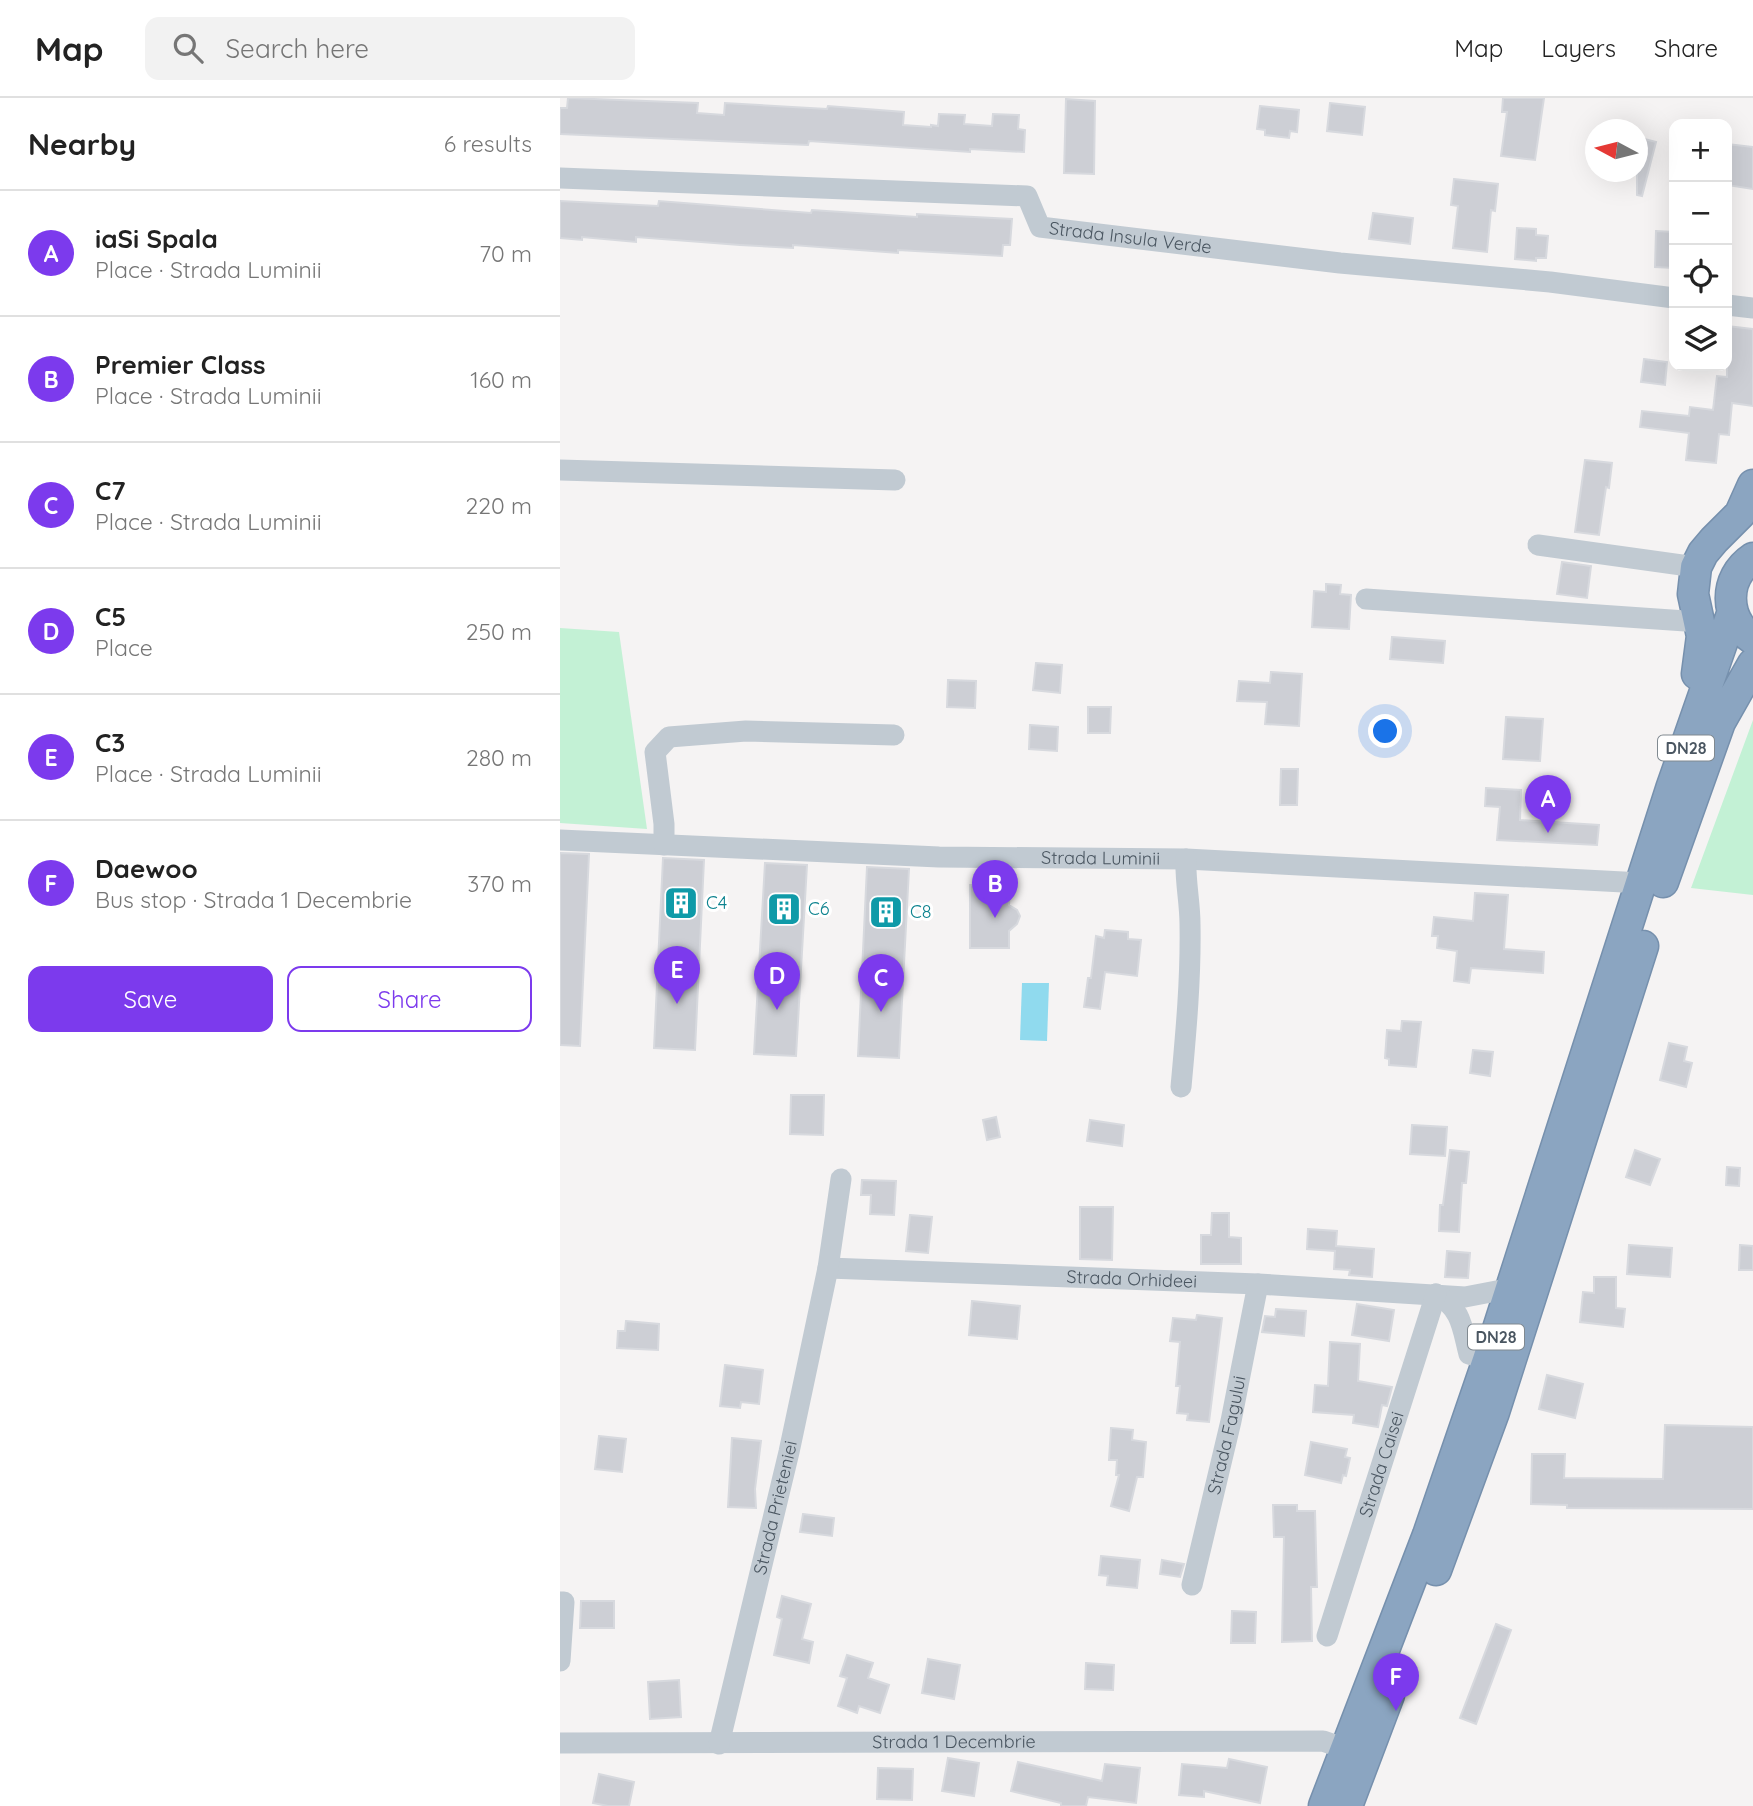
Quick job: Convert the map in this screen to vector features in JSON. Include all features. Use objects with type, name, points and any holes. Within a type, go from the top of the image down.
[{"type":"highway","points":[[1671,789],[1675,756],[1700,655],[1702,636],[1693,594],[1696,567],[1703,553],[1740,514],[1753,485]]},
{"type":"highway","name":"DN28","points":[[1324,1806],[1428,1535],[1488,1360],[1671,789],[1732,614],[1731,590],[1734,578],[1752,555]]},
{"type":"highway","points":[[1732,614],[1740,628],[1753,639]]},
{"type":"highway","name":"DN28","points":[[1347,1806],[1486,1436],[1677,840],[1720,722],[1753,664]]},
{"type":"street","name":"Strada Insula Verde","points":[[560,178],[1027,196],[1040,227],[1340,264],[1550,282],[1669,297]]},
{"type":"street","points":[[1732,306],[1753,308]]},
{"type":"street","points":[[560,470],[895,480]]},
{"type":"street","points":[[1538,545],[1696,567]]},
{"type":"street","points":[[1366,599],[1700,622]]},
{"type":"street","points":[[664,845],[655,752],[669,737],[746,731],[894,735]]},
{"type":"street","name":"Strada Luminii","points":[[560,840],[939,857],[1186,859],[1642,883]]},
{"type":"street","points":[[1181,1087],[1190,979],[1186,859]]},
{"type":"street","name":"Strada Prieteniei","points":[[719,1744],[789,1451],[828,1268],[841,1179]]},
{"type":"street","name":"Strada Orhideei","points":[[828,1268],[1258,1284],[1465,1297],[1511,1288]]},
{"type":"street","name":"Strada Fagului","points":[[1192,1585],[1258,1284]]},
{"type":"street","points":[[1436,1294],[1449,1301],[1457,1311],[1469,1354],[1488,1360]]},
{"type":"street","name":"Strada Caisei","points":[[1328,1636],[1436,1294]]},
{"type":"street","points":[[560,1602],[564,1602],[560,1661]]},
{"type":"street","name":"Strada 1 Decembrie","points":[[560,1743],[1323,1741],[1346,1749]]},
{"type":"green space","points":[[560,628],[619,632],[647,829],[560,823]]},
{"type":"green space","points":[[1753,720],[1753,895],[1691,888]]},
{"type":"water","points":[[1022,983],[1049,983],[1047,1041],[1020,1040]]},
{"type":"building","points":[[568,98],[698,103],[697,113],[724,115],[725,103],[827,109],[828,106],[904,112],[903,125],[931,127],[938,126],[939,114],[965,115],[964,124],[992,126],[993,114],[1019,115],[1018,129],[1025,130],[1024,152],[970,149],[970,152],[809,141],[808,145],[560,134],[560,108],[567,108]]},
{"type":"building","points":[[1503,98],[1544,98],[1535,160],[1501,156],[1507,112],[1502,112]]},
{"type":"building","points":[[1066,99],[1095,101],[1094,174],[1064,173]]},
{"type":"building","points":[[1330,103],[1365,107],[1362,135],[1327,131]]},
{"type":"building","points":[[1260,106],[1299,110],[1297,132],[1290,131],[1289,138],[1265,135],[1265,130],[1257,129]]},
{"type":"building","points":[[1648,140],[1656,142],[1648,173]]},
{"type":"building","points":[[1732,145],[1753,147],[1753,189],[1732,186]]},
{"type":"building","points":[[1454,179],[1498,184],[1495,211],[1491,210],[1487,252],[1453,248],[1458,206],[1451,205]]},
{"type":"building","points":[[1637,182],[1646,182],[1642,196],[1637,195]]},
{"type":"building","points":[[560,201],[658,206],[659,201],[811,213],[812,210],[917,217],[917,214],[1012,219],[1010,245],[1003,245],[1002,256],[898,250],[898,253],[636,237],[636,242],[582,237],[582,240],[560,238]]},
{"type":"building","points":[[1373,213],[1413,218],[1410,244],[1369,239]]},
{"type":"building","points":[[1517,228],[1536,229],[1536,235],[1548,236],[1546,258],[1536,258],[1536,261],[1515,259]]},
{"type":"building","points":[[1656,231],[1669,232],[1669,268],[1655,267]]},
{"type":"building","points":[[1732,327],[1753,329],[1753,406],[1732,403],[1729,435],[1719,434],[1716,463],[1686,460],[1689,433],[1640,427],[1642,411],[1689,416],[1690,407],[1713,410],[1717,376],[1727,377],[1727,371],[1732,371]]},
{"type":"building","points":[[1644,359],[1667,362],[1665,385],[1641,382]]},
{"type":"building","points":[[1585,460],[1612,463],[1599,535],[1575,532]]},
{"type":"building","points":[[1562,562],[1591,566],[1587,598],[1557,594]]},
{"type":"building","points":[[1326,584],[1341,585],[1340,594],[1351,595],[1349,629],[1312,627],[1314,591],[1326,592]]},
{"type":"building","points":[[1392,637],[1445,641],[1443,663],[1390,659]]},
{"type":"building","points":[[1036,663],[1062,665],[1060,693],[1033,690]]},
{"type":"building","points":[[1271,672],[1302,674],[1299,726],[1265,724],[1267,702],[1237,701],[1239,681],[1270,683]]},
{"type":"building","points":[[948,680],[976,681],[975,708],[947,707]]},
{"type":"building","points":[[1088,707],[1111,707],[1110,733],[1088,733]]},
{"type":"building","points":[[1506,717],[1543,719],[1540,761],[1503,759]]},
{"type":"building","points":[[1030,725],[1058,727],[1057,751],[1029,749]]},
{"type":"building","points":[[1281,769],[1298,769],[1297,805],[1280,805]]},
{"type":"building","points":[[1486,788],[1521,790],[1520,820],[1599,825],[1597,845],[1497,840],[1500,807],[1485,806]]},
{"type":"building","points":[[560,853],[589,854],[580,1046],[560,1045]]},
{"type":"building","points":[[663,858],[704,860],[695,1050],[654,1048]]},
{"type":"building","points":[[765,863],[807,865],[796,1056],[754,1054]]},
{"type":"building","points":[[867,867],[909,869],[899,1058],[858,1056]]},
{"type":"building","points":[[970,885],[1010,886],[1009,905],[1017,910],[1020,916],[1017,924],[1009,931],[1009,948],[970,948]]},
{"type":"building","points":[[1475,893],[1508,895],[1504,949],[1544,952],[1543,973],[1471,968],[1469,983],[1454,981],[1457,951],[1437,948],[1438,936],[1432,936],[1434,917],[1473,921]]},
{"type":"building","points":[[1105,930],[1128,932],[1128,939],[1141,940],[1137,976],[1105,972],[1100,1009],[1084,1007],[1096,936],[1104,938]]},
{"type":"building","points":[[1402,1021],[1421,1022],[1416,1067],[1389,1065],[1389,1059],[1385,1058],[1387,1030],[1401,1031]]},
{"type":"building","points":[[1669,1043],[1687,1047],[1684,1061],[1692,1063],[1686,1087],[1660,1080]]},
{"type":"building","points":[[1473,1050],[1493,1052],[1490,1076],[1470,1073]]},
{"type":"building","points":[[791,1095],[824,1095],[823,1135],[790,1134]]},
{"type":"building","points":[[996,1117],[1000,1137],[987,1140],[983,1120]]},
{"type":"building","points":[[1090,1120],[1124,1125],[1122,1146],[1087,1141]]},
{"type":"building","points":[[1412,1125],[1447,1127],[1445,1156],[1410,1154]]},
{"type":"building","points":[[1450,1150],[1469,1152],[1466,1183],[1462,1183],[1459,1232],[1439,1231],[1440,1205],[1443,1205]]},
{"type":"building","points":[[1635,1150],[1660,1159],[1650,1185],[1626,1177]]},
{"type":"building","points":[[1727,1167],[1740,1168],[1739,1186],[1726,1185]]},
{"type":"building","points":[[862,1180],[896,1181],[894,1215],[870,1214],[871,1195],[861,1195]]},
{"type":"building","points":[[1080,1207],[1113,1207],[1112,1260],[1080,1259]]},
{"type":"building","points":[[1212,1213],[1229,1213],[1229,1237],[1241,1238],[1241,1264],[1201,1264],[1201,1235],[1211,1235]]},
{"type":"building","points":[[910,1215],[932,1217],[928,1253],[906,1251]]},
{"type":"building","points":[[1308,1229],[1337,1231],[1336,1246],[1374,1249],[1372,1277],[1349,1275],[1350,1270],[1334,1269],[1335,1251],[1307,1249]]},
{"type":"building","points":[[1629,1245],[1672,1248],[1670,1277],[1627,1274]]},
{"type":"building","points":[[1740,1245],[1753,1246],[1753,1270],[1739,1270]]},
{"type":"building","points":[[1447,1251],[1470,1253],[1468,1278],[1445,1277]]},
{"type":"building","points":[[1594,1277],[1616,1277],[1616,1308],[1625,1309],[1623,1327],[1580,1322],[1583,1292],[1594,1293]]},
{"type":"building","points":[[972,1301],[1020,1306],[1017,1339],[969,1335]]},
{"type":"building","points":[[1357,1304],[1394,1310],[1389,1341],[1352,1335]]},
{"type":"building","points":[[1276,1309],[1306,1311],[1304,1336],[1262,1332],[1265,1316],[1275,1317]]},
{"type":"building","points":[[1197,1315],[1222,1318],[1209,1422],[1187,1420],[1188,1414],[1177,1413],[1180,1386],[1176,1386],[1180,1342],[1170,1341],[1173,1318],[1196,1320]]},
{"type":"building","points":[[626,1321],[659,1324],[658,1350],[617,1348],[618,1331],[625,1331]]},
{"type":"building","points":[[1330,1342],[1360,1344],[1358,1381],[1392,1387],[1387,1406],[1382,1405],[1378,1427],[1353,1423],[1354,1415],[1313,1412],[1315,1385],[1328,1386]]},
{"type":"building","points":[[725,1365],[763,1370],[759,1404],[741,1402],[740,1408],[720,1406]]},
{"type":"building","points":[[1547,1375],[1583,1384],[1575,1418],[1539,1409]]},
{"type":"building","points":[[1665,1425],[1753,1427],[1753,1509],[1567,1508],[1567,1505],[1531,1504],[1532,1454],[1565,1454],[1564,1478],[1663,1479]]},
{"type":"building","points":[[1111,1428],[1133,1430],[1132,1440],[1146,1442],[1143,1477],[1137,1477],[1129,1511],[1111,1506],[1119,1475],[1116,1475],[1117,1460],[1109,1460]]},
{"type":"building","points":[[599,1436],[626,1439],[622,1472],[595,1469]]},
{"type":"building","points":[[732,1438],[761,1441],[755,1489],[756,1508],[728,1507]]},
{"type":"building","points":[[1311,1442],[1347,1449],[1345,1457],[1350,1458],[1346,1476],[1343,1475],[1341,1483],[1305,1475]]},
{"type":"building","points":[[1273,1505],[1297,1505],[1297,1511],[1315,1511],[1317,1587],[1311,1587],[1312,1641],[1282,1642],[1284,1537],[1274,1537]]},
{"type":"building","points":[[803,1514],[834,1518],[832,1536],[800,1532]]},
{"type":"building","points":[[1101,1556],[1140,1560],[1137,1588],[1107,1585],[1108,1576],[1099,1575]]},
{"type":"building","points":[[1162,1560],[1184,1564],[1180,1577],[1160,1574]]},
{"type":"building","points":[[782,1596],[811,1604],[802,1639],[813,1642],[809,1663],[774,1655],[782,1619],[777,1617]]},
{"type":"building","points":[[581,1601],[614,1601],[614,1628],[580,1628]]},
{"type":"building","points":[[1232,1611],[1256,1612],[1255,1643],[1231,1643]]},
{"type":"building","points":[[1496,1624],[1511,1630],[1476,1724],[1460,1718]]},
{"type":"building","points":[[847,1655],[873,1663],[868,1678],[889,1685],[880,1713],[859,1706],[857,1713],[838,1706],[847,1678],[840,1676]]},
{"type":"building","points":[[928,1659],[960,1665],[954,1699],[922,1693]]},
{"type":"building","points":[[1086,1663],[1114,1665],[1113,1690],[1085,1689]]},
{"type":"building","points":[[679,1680],[681,1717],[650,1719],[648,1682]]},
{"type":"building","points":[[948,1758],[979,1763],[974,1796],[942,1791]]},
{"type":"building","points":[[1229,1759],[1267,1767],[1260,1803],[1204,1791],[1204,1797],[1179,1795],[1182,1764],[1227,1768]]},
{"type":"building","points":[[1018,1762],[1102,1781],[1105,1764],[1140,1768],[1136,1803],[1088,1797],[1086,1806],[1061,1806],[1061,1803],[1011,1791]]},
{"type":"building","points":[[878,1768],[913,1769],[912,1800],[877,1799]]},
{"type":"building","points":[[599,1774],[634,1782],[629,1806],[593,1803]]},
{"type":"place","name":"iaSi Spala","points":[[1548,833]]},
{"type":"place","name":"C4","points":[[681,903]]},
{"type":"place","name":"C6","points":[[784,909]]},
{"type":"place","name":"C8","points":[[886,912]]},
{"type":"place","name":"Premier Class","points":[[995,918]]},
{"type":"place","name":"C3","points":[[677,1004]]},
{"type":"place","name":"C5","points":[[777,1010]]},
{"type":"place","name":"C7","points":[[881,1012]]},
{"type":"place","name":"Daewoo","points":[[1396,1711]]}]
